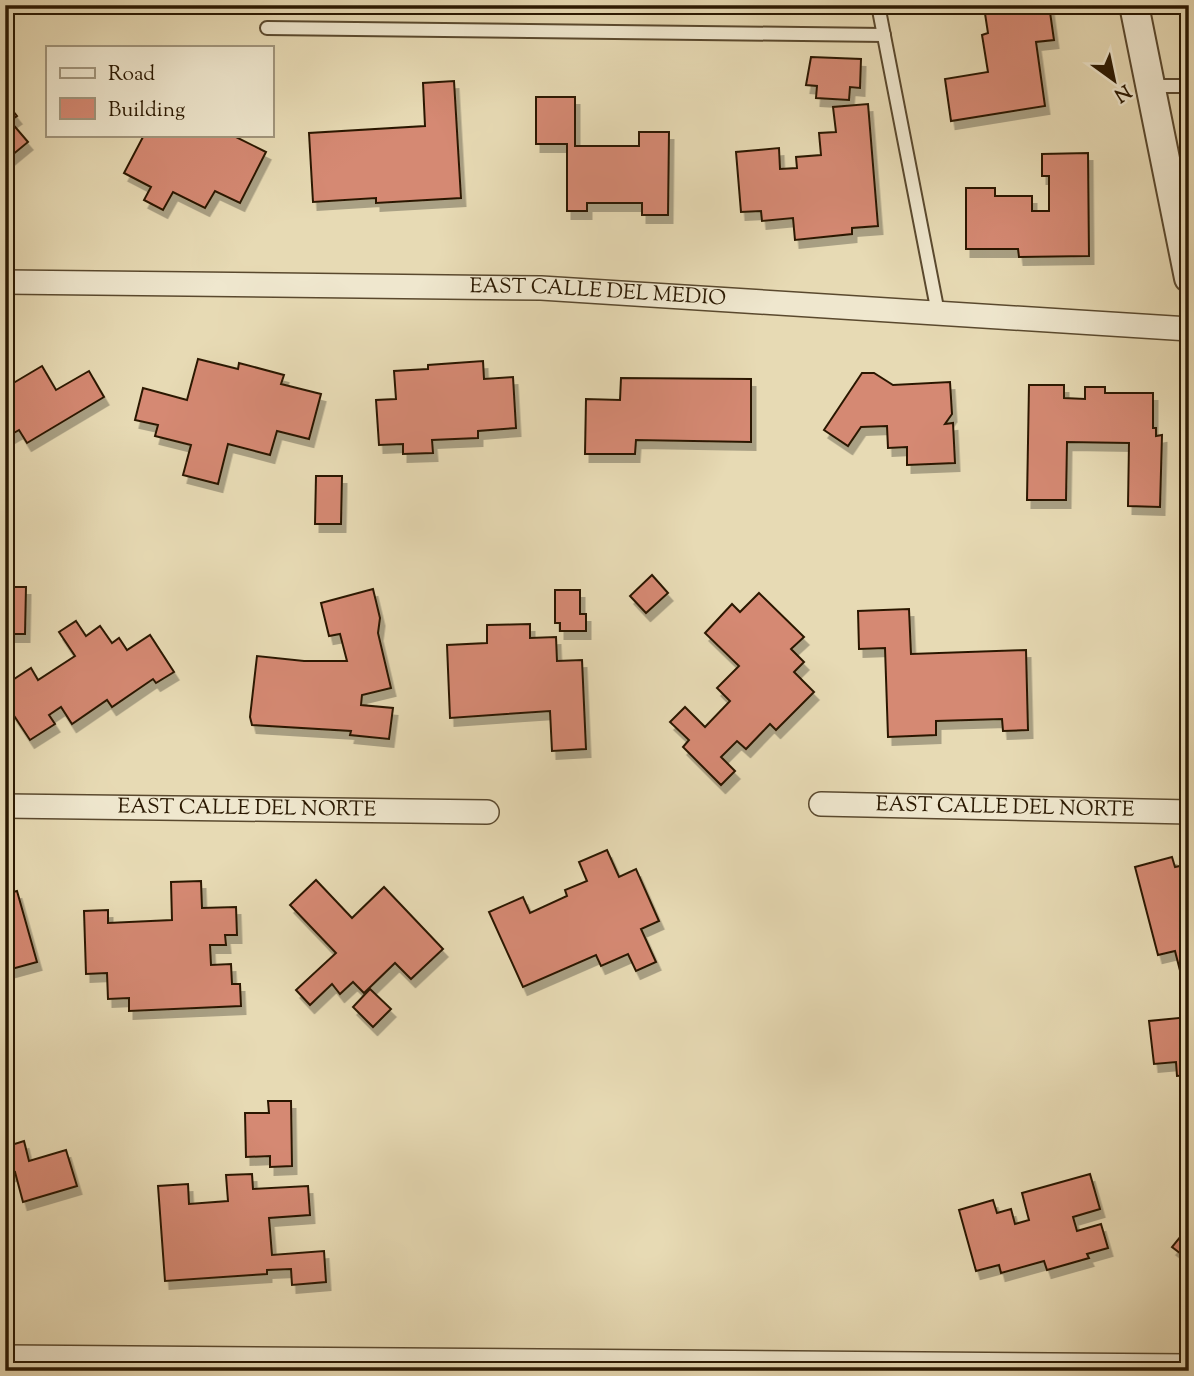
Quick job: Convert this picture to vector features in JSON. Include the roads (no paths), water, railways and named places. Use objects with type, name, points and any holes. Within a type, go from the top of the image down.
[{"type":"street","points":[[1134,5],[1189,278]]},
{"type":"street","name":"EAST CALLE DEL MEDIO","points":[[5,282],[541,288],[1189,328]]},
{"type":"street","name":"EAST CALLE DEL NORTE","points":[[821,804],[1189,812]]},
{"type":"street","name":"EAST CALLE DEL NORTE","points":[[5,806],[487,812]]},
{"type":"street","points":[[5,1357],[170,1365],[1189,1366]]},
{"type":"lane","points":[[878,5],[938,313]]},
{"type":"lane","points":[[267,28],[884,35]]},
{"type":"lane","points":[[1150,86],[1189,86]]}]
